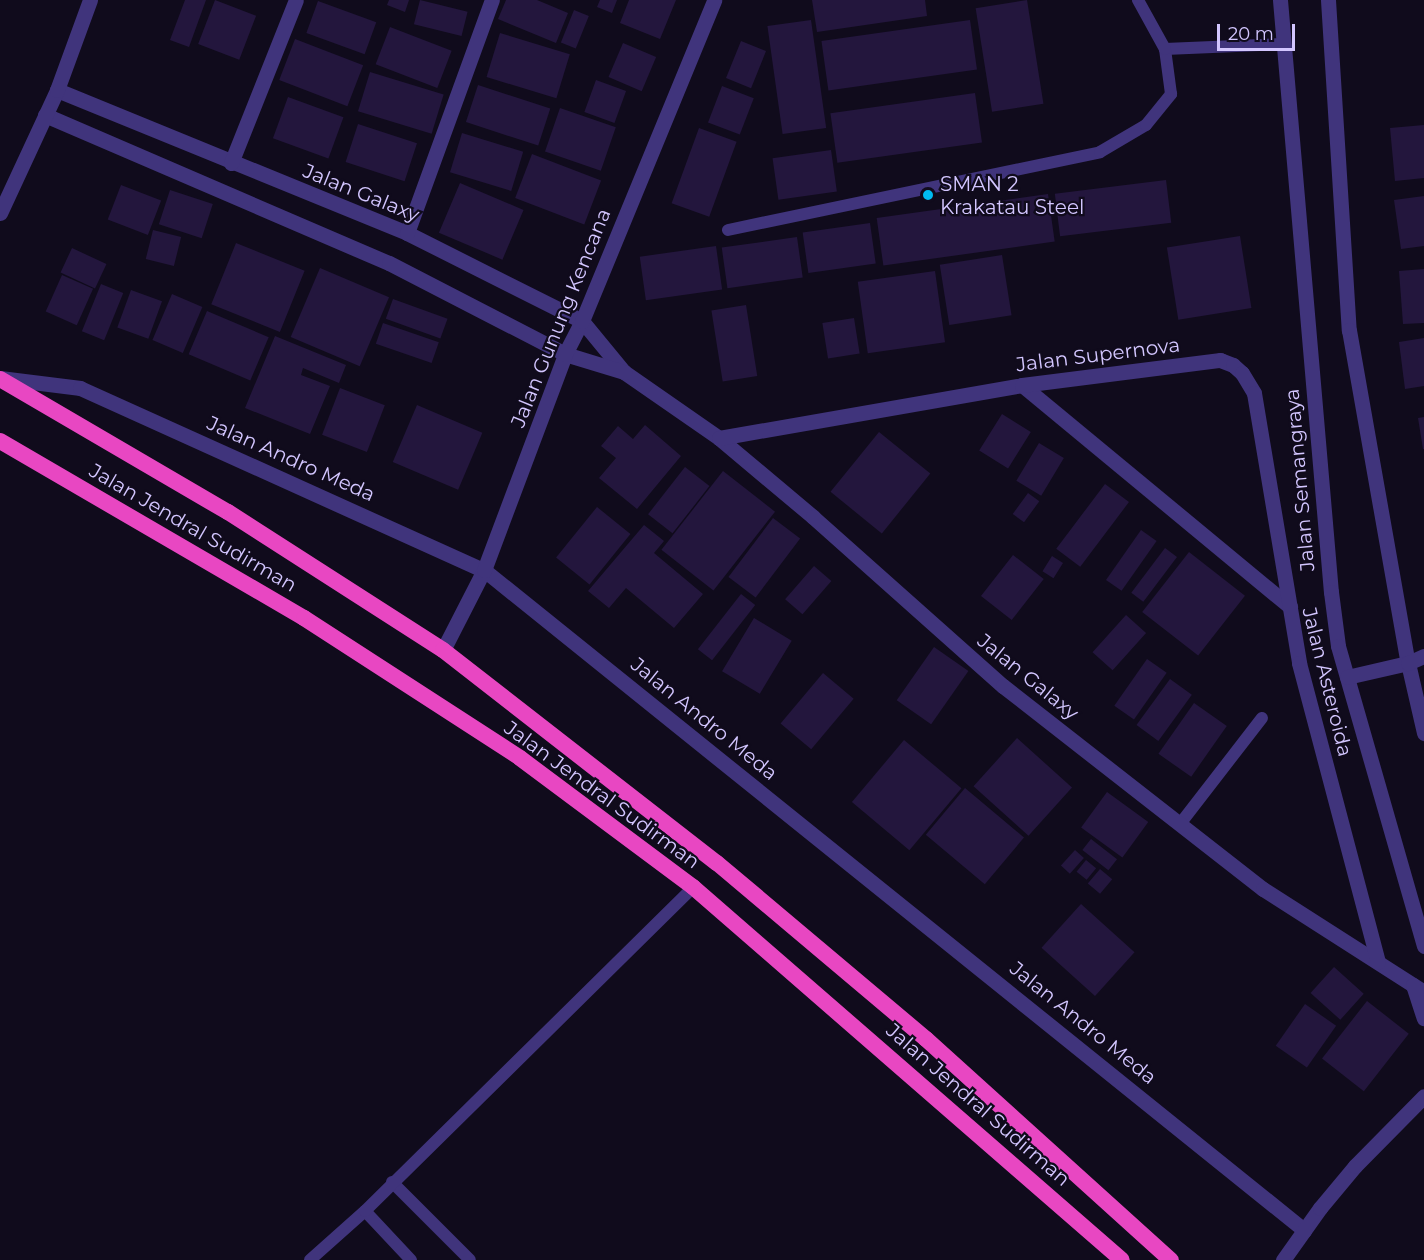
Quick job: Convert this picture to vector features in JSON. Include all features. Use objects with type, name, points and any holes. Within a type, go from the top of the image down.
[{"type":"highway","points":[[0,379],[228,512],[442,650],[717,863],[926,1039],[1171,1260]]},
{"type":"highway","name":"Jalan Jendral Sudirman","points":[[0,441],[304,618],[520,758],[693,887],[1122,1260]]},
{"type":"street","points":[[231,163],[296,0]]},
{"type":"street","points":[[406,233],[492,0]]},
{"type":"street","name":"Jalan Gunung Kencana","points":[[442,650],[484,570],[565,354],[582,321],[714,0]]},
{"type":"street","name":"Jalan Semangraya","points":[[1280,0],[1331,592],[1338,646],[1424,946]]},
{"type":"street","points":[[1328,0],[1349,330],[1408,663],[1424,733]]},
{"type":"street","points":[[0,213],[57,90],[88,1]]},
{"type":"street","name":"Jalan Galaxy","points":[[57,90],[406,233],[582,321],[624,372],[719,438],[813,517],[1003,686],[1263,889],[1419,988]]},
{"type":"street","name":"Jalan Galaxy","points":[[45,116],[389,263],[565,354],[624,372]]},
{"type":"street","name":"Jalan Supernova","points":[[719,438],[1022,385],[1220,360],[1233,365],[1254,393],[1290,607]]},
{"type":"street","name":"Jalan Andro Meda","points":[[0,379],[81,388],[484,570],[1304,1230]]},
{"type":"street","name":"Jalan Asteroida","points":[[1022,385],[1290,607],[1299,663],[1378,962]]},
{"type":"street","points":[[1347,677],[1408,663],[1424,656]]},
{"type":"street","points":[[1419,988],[1424,1018]]},
{"type":"street","points":[[1283,1260],[1355,1166],[1424,1096]]},
{"type":"lane","points":[[728,230],[1100,152],[1146,125],[1171,94],[1165,49],[1138,0]]},
{"type":"lane","points":[[1165,49],[1282,44]]},
{"type":"lane","points":[[1180,824],[1262,718]]},
{"type":"lane","points":[[310,1260],[365,1210],[693,887]]},
{"type":"lane","points":[[392,1182],[470,1260]]},
{"type":"lane","points":[[365,1210],[411,1260]]},
{"type":"building","points":[[185,0],[206,0],[189,47],[170,40]]},
{"type":"building","points":[[215,0],[256,16],[239,60],[198,44]]},
{"type":"building","points":[[389,0],[409,0],[405,12],[387,5]]},
{"type":"building","points":[[420,0],[468,12],[461,36],[414,24]]},
{"type":"building","points":[[506,0],[537,0],[568,13],[556,43],[498,19]]},
{"type":"building","points":[[600,0],[617,0],[612,13],[597,7]]},
{"type":"building","points":[[629,0],[676,0],[660,39],[620,23]]},
{"type":"building","points":[[812,0],[925,0],[927,16],[817,32]]},
{"type":"building","points":[[1027,0],[1043,104],[992,112],[976,8]]},
{"type":"building","points":[[318,1],[376,22],[365,54],[306,33]]},
{"type":"building","points":[[574,10],[589,16],[576,48],[561,42]]},
{"type":"building","points":[[811,20],[826,128],[783,134],[767,26]]},
{"type":"building","points":[[970,20],[977,70],[828,90],[821,41]]},
{"type":"building","points":[[390,27],[452,51],[437,88],[376,64]]},
{"type":"building","points":[[500,33],[570,54],[556,98],[487,77]]},
{"type":"building","points":[[295,39],[363,65],[347,106],[279,80]]},
{"type":"building","points":[[741,41],[766,51],[751,88],[726,78]]},
{"type":"building","points":[[623,43],[656,57],[642,91],[609,77]]},
{"type":"building","points":[[370,72],[444,95],[432,134],[358,111]]},
{"type":"building","points":[[596,80],[626,91],[614,123],[584,112]]},
{"type":"building","points":[[478,85],[550,108],[538,146],[466,122]]},
{"type":"building","points":[[722,86],[754,98],[740,135],[708,122]]},
{"type":"building","points":[[975,93],[982,143],[837,163],[830,113]]},
{"type":"building","points":[[288,97],[343,117],[328,159],[273,138]]},
{"type":"building","points":[[560,108],[616,127],[601,171],[545,151]]},
{"type":"building","points":[[358,124],[417,143],[405,181],[346,162]]},
{"type":"building","points":[[1424,125],[1424,178],[1395,181],[1390,128]]},
{"type":"building","points":[[699,128],[737,142],[709,217],[672,203]]},
{"type":"building","points":[[462,133],[523,152],[511,191],[450,172]]},
{"type":"building","points":[[831,150],[837,192],[778,200],[773,158]]},
{"type":"building","points":[[532,154],[601,181],[584,224],[515,198]]},
{"type":"building","points":[[1166,180],[1171,223],[1060,236],[1055,194]]},
{"type":"building","points":[[460,183],[524,210],[502,260],[439,233]]},
{"type":"building","points":[[121,185],[161,200],[148,235],[108,220]]},
{"type":"building","points":[[170,190],[213,204],[202,238],[159,224]]},
{"type":"building","points":[[1048,194],[1055,242],[883,266],[877,218]]},
{"type":"building","points":[[1424,196],[1424,246],[1401,249],[1394,200]]},
{"type":"building","points":[[870,223],[876,264],[808,273],[803,232]]},
{"type":"building","points":[[153,230],[181,237],[174,266],[146,259]]},
{"type":"building","points":[[1240,236],[1251,308],[1178,320],[1167,248]]},
{"type":"building","points":[[797,237],[803,278],[727,288],[722,248]]},
{"type":"building","points":[[236,243],[305,271],[280,332],[211,304]]},
{"type":"building","points":[[716,246],[722,290],[646,300],[640,257]]},
{"type":"building","points":[[72,248],[106,264],[95,289],[61,272]]},
{"type":"building","points":[[1002,255],[1012,315],[949,325],[940,265]]},
{"type":"building","points":[[320,268],[389,297],[360,366],[291,337]]},
{"type":"building","points":[[1424,269],[1424,323],[1403,324],[1399,271]]},
{"type":"building","points":[[935,271],[945,342],[868,353],[858,282]]},
{"type":"building","points":[[62,275],[93,289],[77,325],[46,312]]},
{"type":"building","points":[[101,284],[123,293],[104,340],[82,331]]},
{"type":"building","points":[[131,290],[162,301],[148,339],[117,328]]},
{"type":"building","points":[[172,294],[202,307],[183,353],[152,340]]},
{"type":"building","points":[[393,299],[448,319],[440,339],[386,319]]},
{"type":"building","points":[[746,305],[757,376],[723,382],[711,310]]},
{"type":"building","points":[[207,311],[269,337],[250,380],[189,354]]},
{"type":"building","points":[[854,318],[860,354],[828,359],[822,323]]},
{"type":"building","points":[[383,323],[439,342],[432,363],[376,344]]},
{"type":"building","points":[[275,336],[346,365],[339,383],[303,368],[301,375],[330,386],[310,434],[245,408]]},
{"type":"building","points":[[1424,338],[1424,386],[1405,389],[1399,342]]},
{"type":"building","points":[[340,388],[385,405],[367,452],[322,435]]},
{"type":"building","points":[[417,405],[482,433],[458,490],[393,462]]},
{"type":"building","points":[[1002,414],[1031,432],[1008,468],[979,450]]},
{"type":"building","points":[[1424,417],[1424,449],[1423,449],[1418,418]]},
{"type":"building","points":[[645,425],[681,456],[637,509],[599,478],[616,458],[601,446],[618,426],[633,439]]},
{"type":"building","points":[[879,432],[930,474],[882,533],[831,492]]},
{"type":"building","points":[[1039,443],[1064,458],[1041,496],[1016,481]]},
{"type":"building","points":[[685,467],[709,486],[672,533],[648,514]]},
{"type":"building","points":[[723,471],[775,512],[713,590],[661,550]]},
{"type":"building","points":[[1105,484],[1129,502],[1080,567],[1056,549]]},
{"type":"building","points":[[1028,493],[1039,501],[1024,522],[1013,514]]},
{"type":"building","points":[[597,507],[630,534],[590,585],[556,558]]},
{"type":"building","points":[[773,518],[800,538],[756,598],[728,577]]},
{"type":"building","points":[[644,525],[664,541],[654,553],[703,594],[674,628],[626,588],[609,608],[588,591]]},
{"type":"building","points":[[1141,530],[1157,541],[1122,591],[1106,580]]},
{"type":"building","points":[[1165,548],[1177,557],[1143,602],[1131,593]]},
{"type":"building","points":[[1189,552],[1245,596],[1198,656],[1142,612]]},
{"type":"building","points":[[1013,555],[1044,579],[1012,620],[981,596]]},
{"type":"building","points":[[1052,556],[1063,563],[1053,578],[1042,571]]},
{"type":"building","points":[[814,566],[831,581],[802,614],[785,599]]},
{"type":"building","points":[[741,594],[755,605],[712,660],[698,649]]},
{"type":"building","points":[[1126,615],[1146,633],[1113,670],[1093,652]]},
{"type":"building","points":[[754,618],[792,641],[760,694],[722,671]]},
{"type":"building","points":[[934,647],[968,671],[931,724],[897,700]]},
{"type":"building","points":[[1147,659],[1167,673],[1134,719],[1114,706]]},
{"type":"building","points":[[823,673],[854,699],[811,749],[781,724]]},
{"type":"building","points":[[1170,679],[1192,695],[1158,741],[1136,725]]},
{"type":"building","points":[[1194,703],[1227,726],[1191,777],[1158,754]]},
{"type":"building","points":[[1017,738],[1072,788],[1028,836],[974,786]]},
{"type":"building","points":[[904,740],[961,788],[909,850],[852,802]]},
{"type":"building","points":[[965,788],[1024,837],[985,884],[926,835]]},
{"type":"building","points":[[1107,792],[1148,822],[1122,858],[1081,828]]},
{"type":"building","points":[[1091,839],[1117,859],[1108,870],[1082,850]]},
{"type":"building","points":[[1075,850],[1084,858],[1070,874],[1061,866]]},
{"type":"building","points":[[1086,860],[1096,868],[1087,880],[1077,872]]},
{"type":"building","points":[[1100,869],[1112,879],[1100,894],[1088,884]]},
{"type":"building","points":[[1081,904],[1135,952],[1095,996],[1042,948]]},
{"type":"building","points":[[1334,967],[1364,994],[1340,1020],[1311,993]]},
{"type":"building","points":[[1367,1001],[1409,1034],[1364,1091],[1322,1059]]},
{"type":"building","points":[[1305,1004],[1336,1026],[1307,1068],[1276,1046]]},
{"type":"place","name":"SMAN 2 Krakatau Steel","points":[[928,195]]}]
